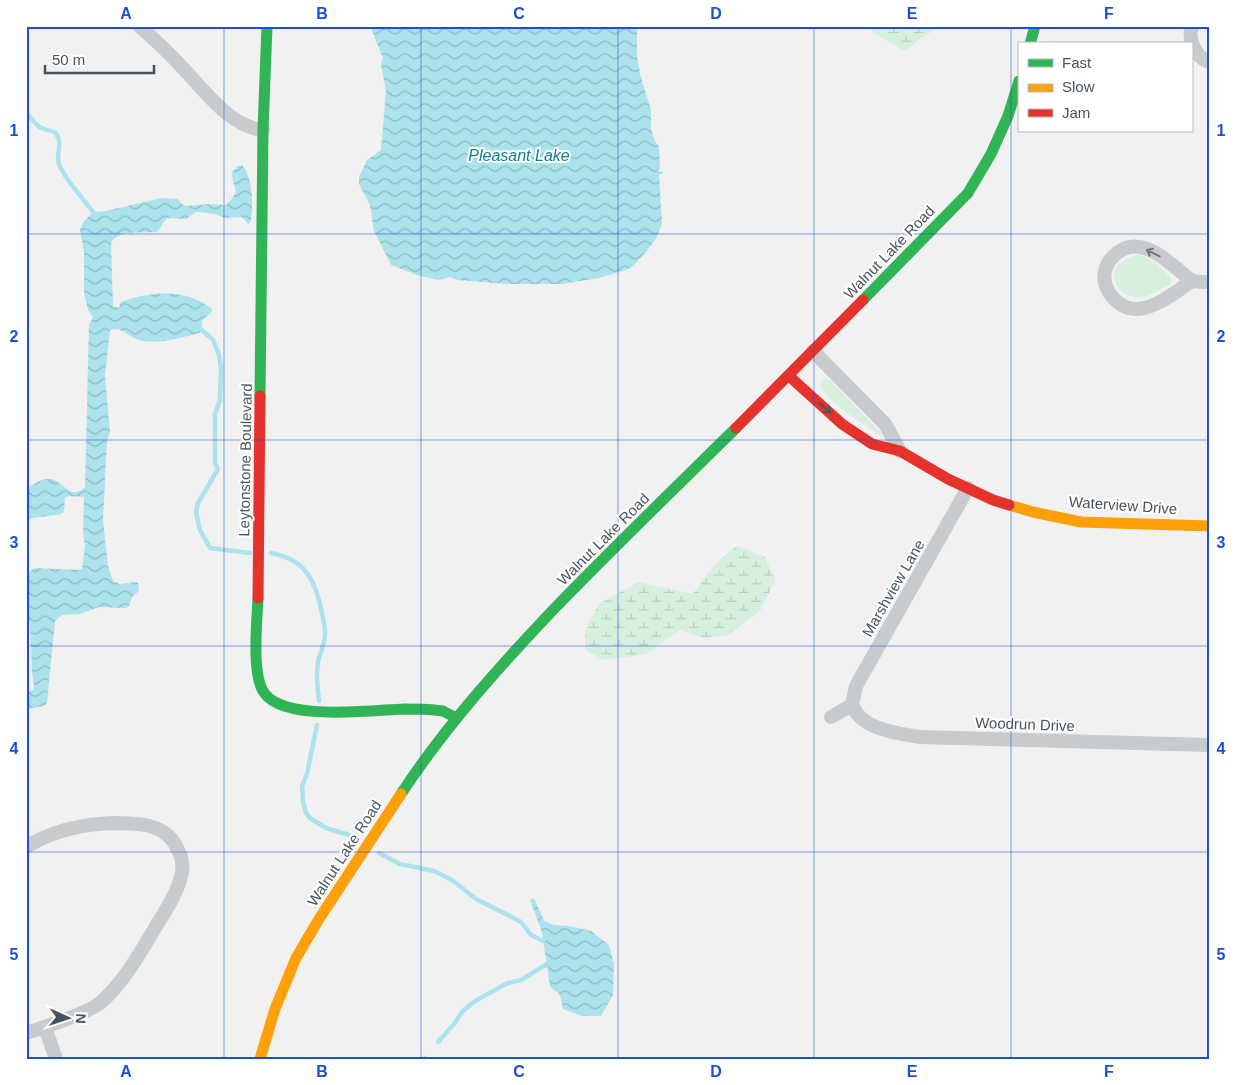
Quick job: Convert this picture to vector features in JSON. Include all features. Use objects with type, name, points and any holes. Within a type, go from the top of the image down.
[{"type":"street","points":[[139,26],[225,112],[254,129],[263,130]]},
{"type":"street","name":"Leytonstone Boulevard","points":[[267,26],[263,130],[264,192],[257,660],[259,681],[267,696],[275,703],[291,709],[311,712],[442,710],[456,718]]},
{"type":"street","points":[[1031,42],[1035,26]]},
{"type":"street","points":[[1192,26],[1190,31],[1194,50],[1204,60],[1209,62]]},
{"type":"street","name":"Walnut Lake Road","points":[[260,1059],[275,1009],[296,958],[318,919],[406,785],[456,718],[498,668],[589,573],[813,351],[968,193],[991,154],[1008,116],[1018,84]]},
{"type":"street","points":[[1192,281],[1160,301],[1139,308],[1129,308],[1111,296],[1106,286],[1105,272],[1112,258],[1120,251],[1139,246],[1167,261],[1192,281],[1209,282]]},
{"type":"street","name":"Waterview Drive","points":[[813,351],[885,424],[900,450]]},
{"type":"street","name":"Waterview Drive","points":[[788,376],[842,424],[872,444],[900,450],[948,479],[993,500],[1033,512],[1080,522],[1209,526]]},
{"type":"street","name":"Marshview Lane","points":[[852,705],[856,686],[968,488]]},
{"type":"street","points":[[831,717],[852,705]]},
{"type":"street","name":"Woodrun Drive","points":[[852,705],[854,712],[862,720],[892,732],[920,737],[1209,746]]},
{"type":"street","points":[[26,847],[61,831],[92,824],[146,824],[161,829],[170,837],[182,859],[182,872],[172,900],[127,974],[99,1004],[26,1034]]},
{"type":"street","points":[[45,1027],[56,1059]]},
{"type":"green space","points":[[869,26],[939,26],[904,51],[873,32]]},
{"type":"green space","points":[[1138,255],[1148,258],[1161,268],[1172,279],[1171,284],[1143,297],[1130,296],[1124,293],[1116,284],[1115,272],[1124,260]]},
{"type":"green space","points":[[824,379],[829,379],[881,433],[881,436],[841,409],[821,388],[820,384]]},
{"type":"green space","points":[[736,546],[765,557],[775,580],[761,610],[728,635],[704,638],[680,630],[646,654],[604,660],[585,650],[585,630],[599,604],[638,582],[693,594],[713,566]]},
{"type":"water","name":"Pleasant Lake","points":[[370,26],[636,26],[640,74],[651,110],[651,129],[659,147],[660,168],[657,171],[663,172],[663,174],[659,174],[662,223],[657,237],[647,251],[632,267],[626,270],[599,278],[562,284],[506,284],[457,280],[450,277],[438,280],[417,275],[391,265],[374,231],[370,205],[359,184],[359,177],[367,160],[381,150],[386,92],[381,64],[383,58]]},
{"type":"water","points":[[242,165],[246,170],[252,193],[250,223],[248,224],[242,217],[226,218],[214,214],[196,212],[186,219],[167,218],[156,232],[130,233],[118,236],[111,244],[113,306],[119,308],[121,302],[132,298],[168,294],[180,295],[202,302],[212,311],[202,321],[202,330],[199,333],[169,340],[154,342],[139,340],[118,329],[110,330],[105,376],[110,431],[107,441],[103,520],[108,566],[113,581],[120,584],[136,582],[138,583],[139,591],[132,597],[129,606],[126,608],[99,607],[80,614],[62,615],[55,621],[47,703],[44,706],[26,709],[26,692],[33,690],[34,687],[30,622],[26,617],[26,576],[34,568],[82,569],[85,546],[83,534],[84,497],[68,496],[65,498],[64,512],[62,514],[26,519],[26,488],[46,479],[54,480],[75,492],[85,487],[89,325],[93,317],[88,310],[84,293],[84,252],[80,229],[84,221],[93,212],[162,198],[178,199],[183,205],[187,206],[226,205],[235,192],[232,172]]},
{"type":"water","points":[[534,898],[544,921],[554,925],[570,926],[591,931],[609,945],[614,964],[613,995],[601,1016],[582,1016],[563,1009],[560,995],[550,986],[542,932],[530,900]]},
{"type":"waterway","points":[[26,113],[39,127],[56,133],[59,142],[59,164],[70,183],[93,212]]},
{"type":"waterway","points":[[202,330],[213,340],[219,355],[221,368],[220,400],[215,414],[215,463],[218,469],[198,503],[196,512],[200,530],[210,548],[250,553]]},
{"type":"waterway","points":[[271,553],[283,556],[301,566],[312,582],[320,602],[325,633],[317,667],[319,701]]},
{"type":"waterway","points":[[317,725],[307,774],[302,786],[306,813],[310,818],[326,828],[349,835]]},
{"type":"waterway","points":[[379,853],[400,864],[434,871],[452,880],[476,899],[521,922],[531,935],[543,941]]},
{"type":"waterway","points":[[438,1042],[463,1011],[475,1001],[508,983],[521,980],[547,964]]},
{"type":"traffic: fast","points":[[260,396],[263,130],[267,26]]},
{"type":"traffic: fast","points":[[1031,42],[1035,26]]},
{"type":"traffic: fast","points":[[863,300],[968,193],[991,154],[1008,116],[1018,84]]},
{"type":"traffic: fast","points":[[401,794],[454,722],[512,654],[598,564],[736,428]]},
{"type":"traffic: fast","points":[[258,598],[257,670],[262,689],[271,700],[286,707],[305,711],[349,712],[426,709],[443,711],[456,718]]},
{"type":"traffic: slow","points":[[1009,505],[1081,522],[1209,526]]},
{"type":"traffic: slow","points":[[260,1059],[275,1009],[296,958],[319,919],[401,794]]},
{"type":"traffic: jam","points":[[736,428],[863,300]]},
{"type":"traffic: jam","points":[[789,376],[842,424],[872,444],[900,451],[948,479],[993,500],[1009,505]]},
{"type":"traffic: jam","points":[[258,598],[260,396]]}]
